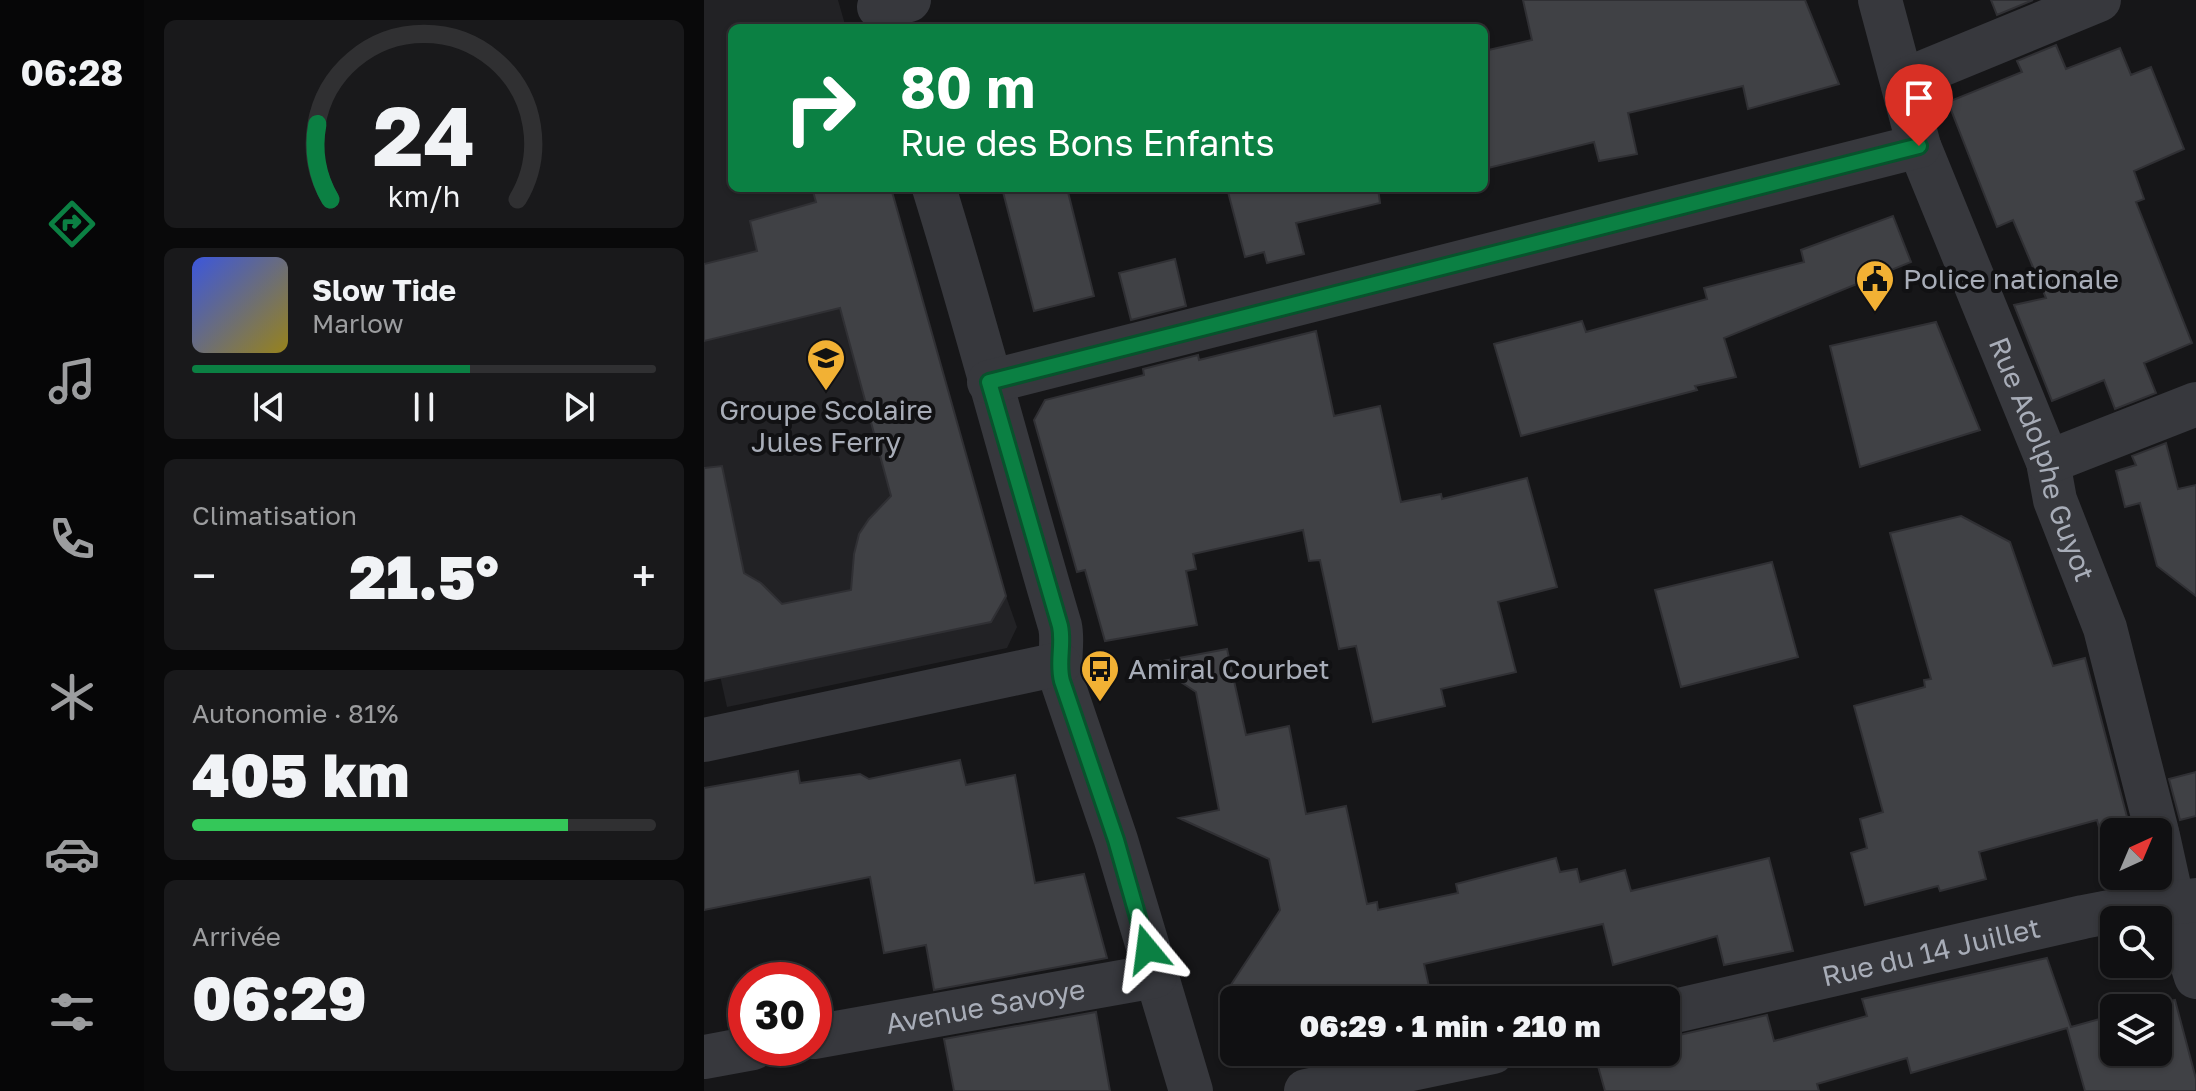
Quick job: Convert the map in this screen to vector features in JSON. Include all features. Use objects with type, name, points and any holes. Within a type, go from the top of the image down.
[{"type":"street","name":"Rue Adolphe Guyot","points":[[1880,0],[1919,146],[2048,462],[2055,500],[2105,628],[2154,818]]},
{"type":"street","points":[[1902,81],[2099,0]]},
{"type":"street","points":[[989,382],[1919,146]]},
{"type":"street","points":[[935,192],[970,304],[989,382],[1060,626],[1062,681],[1116,840],[1191,1091]]},
{"type":"street","points":[[2048,462],[2196,404]]},
{"type":"street","points":[[704,740],[1059,664]]},
{"type":"street","name":"Rue Adolphe Guyot","points":[[2172,871],[2184,902],[2196,977]]},
{"type":"street","name":"Rue du 14 Juillet","points":[[1680,1010],[2083,917],[2140,906],[2184,902]]},
{"type":"street","name":"Avenue Savoye","points":[[832,1034],[1155,976]]},
{"type":"street","points":[[704,1057],[728,1053]]},
{"type":"street","points":[[1306,1091],[1372,1084],[1440,1066]]},
{"type":"shaded area","name":"Groupe Scolaire Jules Ferry","points":[[704,0],[838,0],[845,24],[728,24],[728,192],[892,192],[1017,627],[1007,648],[727,707],[704,604]]},
{"type":"building","points":[[1523,0],[1805,0],[1839,84],[1748,109],[1743,86],[1628,113],[1637,154],[1599,161],[1594,142],[1488,168],[1488,50],[1532,40]]},
{"type":"building","points":[[1991,0],[2033,0],[1997,15]]},
{"type":"building","points":[[2056,45],[2066,69],[2120,48],[2131,75],[2151,67],[2184,149],[2134,171],[2144,199],[2136,202],[2192,343],[2144,363],[2156,393],[2115,409],[2104,380],[2052,401],[2014,305],[2046,298],[2013,220],[1997,227],[1948,102],[2022,72],[2017,61]]},
{"type":"building","points":[[813,192],[892,192],[1006,596],[991,622],[704,681],[704,468],[722,466],[744,573],[761,583],[782,604],[851,590],[859,534],[891,496],[840,308],[704,341],[704,264],[757,251],[750,221],[816,202]]},
{"type":"building","points":[[1003,192],[1068,192],[1094,296],[1034,311]]},
{"type":"building","points":[[1228,192],[1379,192],[1380,203],[1296,223],[1304,254],[1267,263],[1264,252],[1245,257]]},
{"type":"building","points":[[1893,216],[1911,262],[1724,338],[1736,377],[1521,436],[1494,344],[1582,321],[1586,332],[1707,299],[1704,288],[1804,262],[1801,250]]},
{"type":"building","points":[[1175,259],[1186,306],[1131,320],[1119,273]]},
{"type":"building","points":[[1936,322],[1980,430],[1860,467],[1830,346]]},
{"type":"building","points":[[1316,331],[1334,416],[1380,406],[1401,502],[1441,494],[1442,499],[1527,478],[1557,587],[1498,602],[1516,672],[1441,689],[1445,706],[1373,722],[1356,646],[1339,649],[1320,560],[1309,561],[1303,530],[1193,554],[1196,569],[1186,571],[1197,625],[1105,641],[1085,570],[1077,572],[1034,420],[1045,400],[1144,375],[1143,369],[1198,355],[1199,360]]},
{"type":"building","points":[[2166,443],[2178,489],[2196,485],[2196,596],[2157,566],[2140,503],[2125,507],[2116,471],[2136,465],[2132,456]]},
{"type":"building","points":[[1961,516],[2010,542],[2053,666],[2085,658],[2127,818],[2100,818],[2100,831],[2097,820],[1979,852],[1986,879],[1940,891],[1938,886],[1865,905],[1851,853],[1867,848],[1860,819],[1883,812],[1854,706],[1925,687],[1924,680],[1931,679],[1890,533]]},
{"type":"building","points":[[1772,562],[1798,657],[1681,687],[1655,590]]},
{"type":"building","points":[[1227,649],[1246,735],[1289,726],[1306,814],[1346,806],[1367,904],[1377,902],[1378,910],[1458,893],[1456,884],[1556,858],[1560,872],[1577,869],[1580,882],[1625,870],[1631,891],[1769,858],[1793,951],[1724,965],[1717,936],[1613,965],[1603,924],[1424,964],[1429,986],[1230,986],[1280,910],[1269,859],[1179,818],[1219,810],[1196,692],[1152,663]]},
{"type":"building","points":[[960,760],[966,785],[1015,775],[1035,883],[1084,874],[1107,958],[934,990],[926,945],[884,953],[870,877],[704,910],[704,788],[798,771],[800,783],[860,774],[869,779]]},
{"type":"building","points":[[2196,772],[2196,816],[2180,820],[2169,779]]},
{"type":"building","points":[[2047,958],[2071,1027],[2100,1019],[2100,1066],[2172,1066],[2172,1001],[2175,1000],[2196,1079],[2196,1091],[2085,1091],[2067,1028],[1911,1073],[1907,1058],[1817,1084],[1819,1091],[1605,1091],[1598,1066],[1680,1066],[1680,1035],[1767,1015],[1774,1041],[1867,1016],[1862,999]]},
{"type":"building","points":[[1096,1012],[1110,1091],[954,1091],[944,1039]]},
{"type":"place","name":"Police nationale","points":[[1875,313]]},
{"type":"place","name":"Groupe Scolaire Jules Ferry","points":[[826,392]]},
{"type":"place","name":"Amiral Courbet","points":[[1100,703]]},
{"type":"route","points":[[1147,949],[1116,840],[1062,681],[1060,626],[989,382],[1919,146]]}]
